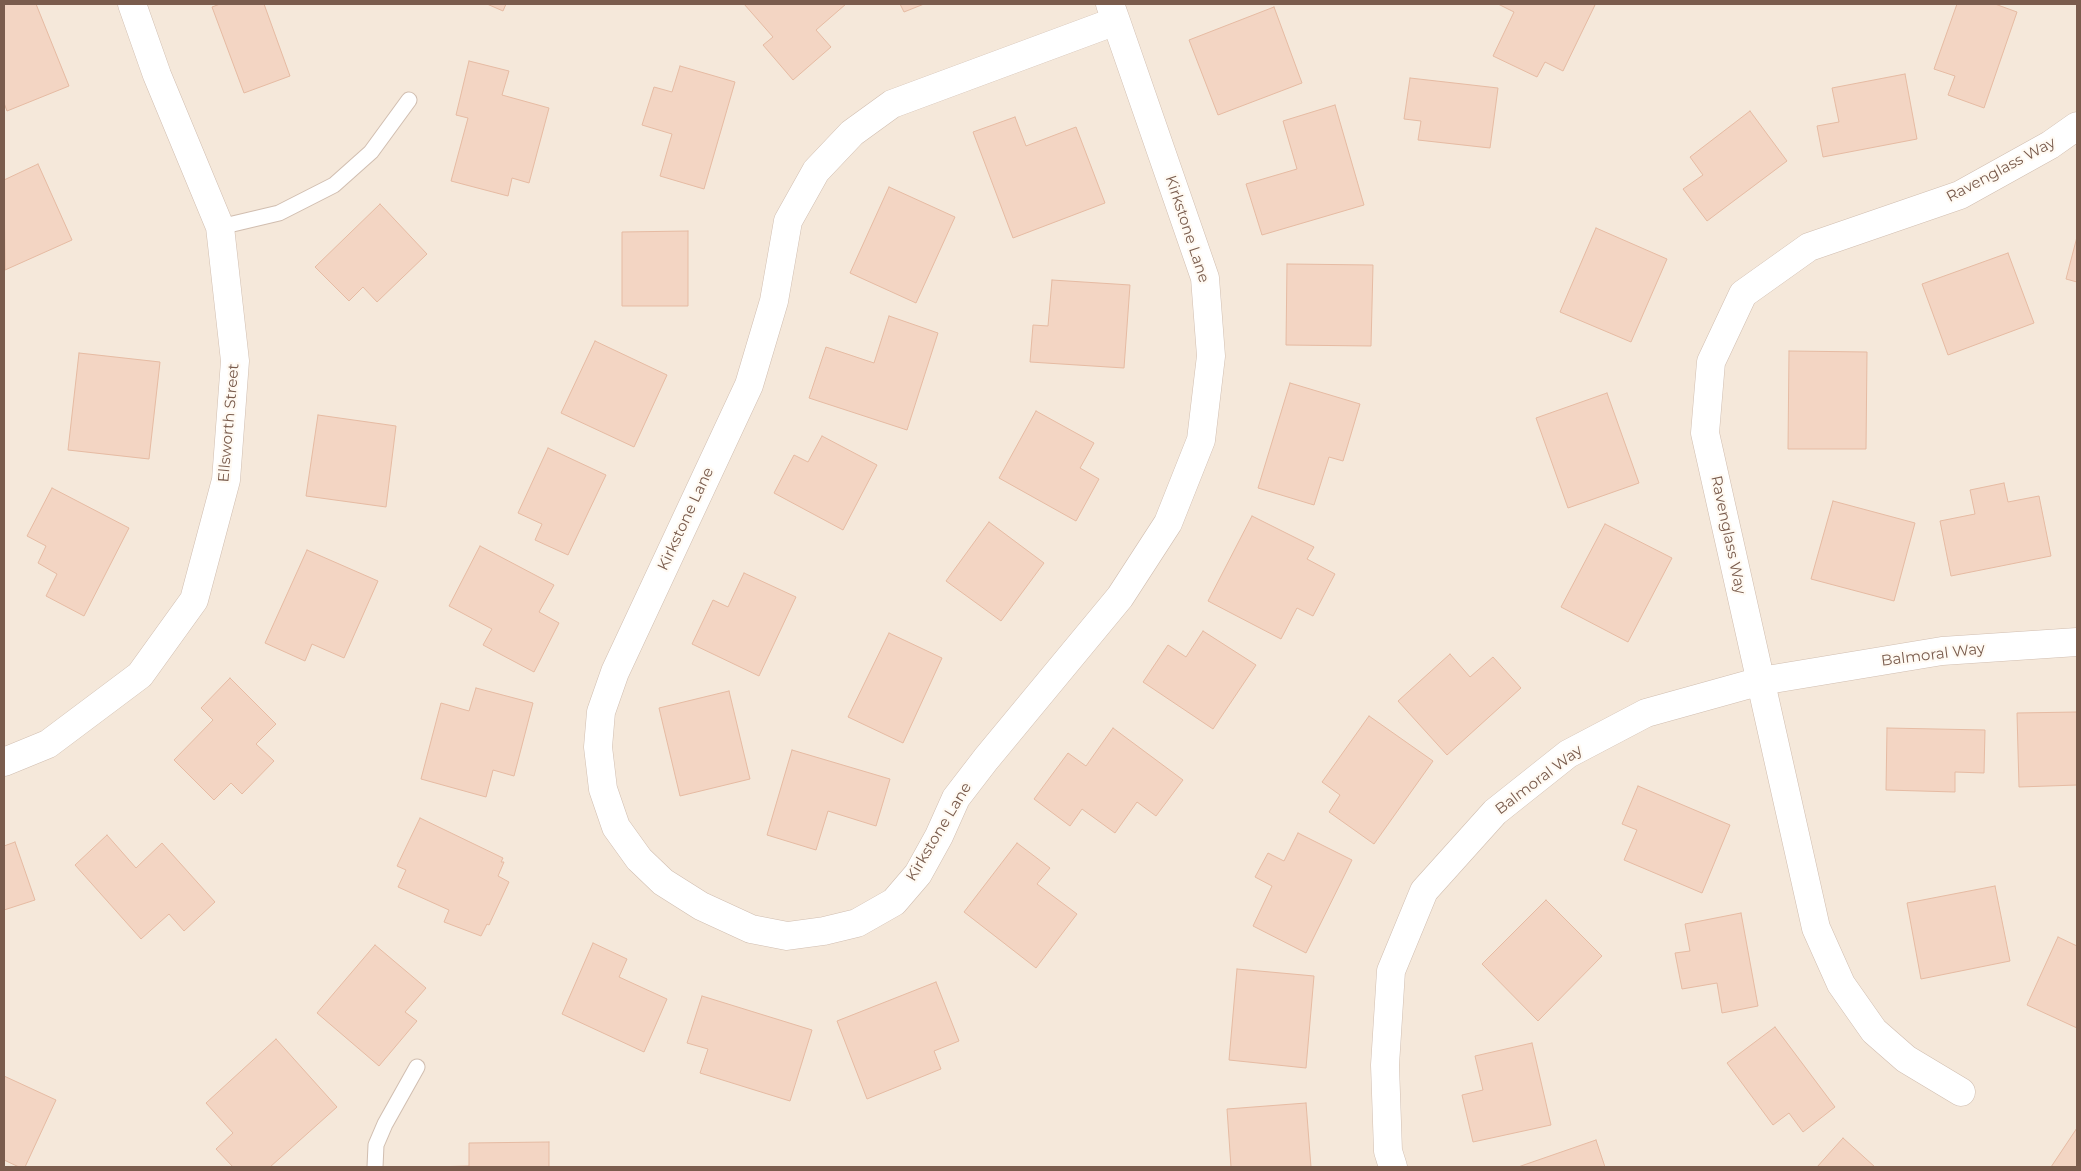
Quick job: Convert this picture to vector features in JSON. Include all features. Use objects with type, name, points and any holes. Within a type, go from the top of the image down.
[{"type":"street","name":"Ellsworth Street","points":[[4,762],[48,744],[140,675],[194,600],[226,480],[235,361],[220,227],[157,75],[132,4]]},
{"type":"street","name":"Kirkstone Lane","points":[[1113,12],[1205,278],[1211,356],[1200,440],[1168,523],[1120,597],[986,758],[956,798],[939,836],[918,874],[894,902],[857,923],[824,931],[787,936],[751,929],[701,906],[663,882],[639,859],[616,827],[603,789],[598,747],[601,712],[615,672],[749,385],[774,301],[788,221],[816,171],[852,133],[892,104],[1113,12]]},
{"type":"street","name":"Ravenglass Way","points":[[1961,1092],[1906,1059],[1874,1031],[1841,984],[1816,928],[1706,433],[1711,362],[1743,294],[1809,247],[1960,195],[2050,145],[2077,126]]},
{"type":"street","name":"Balmoral Way","points":[[1393,1167],[1388,1152],[1385,1065],[1391,971],[1424,891],[1495,812],[1568,754],[1646,712],[1760,682],[1942,652],[2077,642]]},
{"type":"lane","points":[[220,227],[279,213],[334,185],[371,152],[409,100]]},
{"type":"lane","points":[[375,1167],[376,1145],[385,1124],[417,1066]]},
{"type":"shaded area","points":[[4,4],[2077,4],[2077,1167],[4,1167]]},
{"type":"building","points":[[4,4],[36,4],[69,86],[7,111],[4,103]]},
{"type":"building","points":[[220,4],[264,4],[290,76],[244,93],[212,7]]},
{"type":"building","points":[[487,4],[506,4],[503,11]]},
{"type":"building","points":[[744,4],[846,4],[816,30],[831,47],[793,80],[763,45],[773,37]]},
{"type":"building","points":[[900,4],[924,4],[904,12]]},
{"type":"building","points":[[1498,4],[1595,5],[1563,71],[1545,62],[1537,77],[1493,56],[1514,12]]},
{"type":"building","points":[[1957,4],[1995,4],[2017,12],[1984,108],[1948,95],[1955,76],[1934,69]]},
{"type":"building","points":[[1274,7],[1302,83],[1218,115],[1189,40]]},
{"type":"building","points":[[469,61],[509,71],[502,95],[549,108],[529,183],[512,178],[508,196],[451,181],[468,118],[456,115]]},
{"type":"building","points":[[680,66],[735,82],[704,189],[660,176],[672,134],[642,125],[654,87],[672,92]]},
{"type":"building","points":[[1905,74],[1917,139],[1823,157],[1817,126],[1839,122],[1832,88]]},
{"type":"building","points":[[1410,78],[1498,88],[1490,148],[1418,140],[1421,121],[1404,119]]},
{"type":"building","points":[[1335,105],[1364,205],[1262,235],[1246,184],[1297,169],[1283,121]]},
{"type":"building","points":[[1750,111],[1787,161],[1707,221],[1683,189],[1703,175],[1690,157]]},
{"type":"building","points":[[1015,117],[1026,146],[1076,127],[1105,203],[1013,238],[973,132]]},
{"type":"building","points":[[38,164],[72,240],[5,270],[4,180]]},
{"type":"building","points":[[889,187],[955,217],[916,303],[850,273]]},
{"type":"building","points":[[380,204],[427,254],[377,302],[363,287],[349,301],[315,267]]},
{"type":"building","points":[[1596,228],[1667,259],[1631,342],[1560,312]]},
{"type":"building","points":[[688,231],[688,306],[622,306],[622,232]]},
{"type":"building","points":[[2077,237],[2077,282],[2066,279]]},
{"type":"building","points":[[2008,253],[2034,323],[1948,355],[1922,284]]},
{"type":"building","points":[[1287,264],[1373,265],[1371,346],[1286,345]]},
{"type":"building","points":[[1052,280],[1130,285],[1124,368],[1030,362],[1033,325],[1048,326]]},
{"type":"building","points":[[889,316],[938,333],[907,430],[809,398],[826,347],[874,363]]},
{"type":"building","points":[[595,341],[667,375],[634,447],[561,413]]},
{"type":"building","points":[[1789,351],[1867,352],[1866,449],[1788,449]]},
{"type":"building","points":[[79,353],[160,362],[149,459],[68,450]]},
{"type":"building","points":[[1290,383],[1360,404],[1343,461],[1329,457],[1314,505],[1258,488]]},
{"type":"building","points":[[1607,393],[1639,483],[1568,508],[1536,418]]},
{"type":"building","points":[[1036,411],[1094,443],[1080,468],[1099,479],[1076,521],[999,478]]},
{"type":"building","points":[[318,415],[396,426],[386,507],[306,496]]},
{"type":"building","points":[[822,436],[877,465],[843,530],[774,493],[794,455],[808,462]]},
{"type":"building","points":[[548,448],[606,475],[568,555],[535,540],[542,524],[518,513]]},
{"type":"building","points":[[2004,483],[2008,502],[2039,496],[2051,556],[1951,576],[1940,521],[1975,514],[1970,490]]},
{"type":"building","points":[[52,488],[129,528],[84,616],[46,596],[57,574],[38,563],[46,546],[27,536]]},
{"type":"building","points":[[1833,501],[1915,523],[1894,601],[1811,579]]},
{"type":"building","points":[[1252,516],[1314,547],[1307,559],[1335,574],[1313,616],[1297,608],[1281,639],[1208,601]]},
{"type":"building","points":[[989,522],[1044,563],[1001,621],[946,581]]},
{"type":"building","points":[[1605,524],[1672,558],[1628,642],[1561,607]]},
{"type":"building","points":[[480,546],[554,585],[539,612],[559,623],[534,672],[483,645],[492,629],[449,606]]},
{"type":"building","points":[[307,550],[378,581],[344,658],[312,644],[305,661],[265,643]]},
{"type":"building","points":[[744,573],[796,597],[759,676],[692,644],[713,600],[728,607]]},
{"type":"building","points":[[1203,631],[1256,665],[1213,729],[1143,682],[1168,645],[1186,657]]},
{"type":"building","points":[[889,633],[942,658],[903,743],[848,717]]},
{"type":"building","points":[[1450,654],[1470,677],[1493,657],[1521,688],[1447,755],[1398,701]]},
{"type":"building","points":[[230,678],[276,724],[256,744],[274,761],[242,794],[231,783],[214,800],[174,760],[213,720],[201,708]]},
{"type":"building","points":[[476,688],[533,703],[514,776],[493,770],[486,797],[421,779],[441,703],[469,711]]},
{"type":"building","points":[[729,691],[750,779],[680,796],[659,708]]},
{"type":"building","points":[[2077,712],[2077,785],[2019,787],[2017,713]]},
{"type":"building","points":[[1369,716],[1433,761],[1374,844],[1329,812],[1340,795],[1322,782]]},
{"type":"building","points":[[1113,728],[1183,780],[1156,816],[1137,802],[1115,833],[1082,809],[1070,826],[1034,799],[1068,753],[1086,766]]},
{"type":"building","points":[[1887,728],[1985,730],[1984,773],[1955,772],[1955,792],[1886,790]]},
{"type":"building","points":[[792,750],[890,779],[876,826],[828,811],[816,850],[767,835]]},
{"type":"building","points":[[1638,786],[1730,825],[1702,893],[1624,860],[1637,830],[1622,824]]},
{"type":"building","points":[[420,818],[503,858],[501,862],[504,862],[498,876],[509,882],[489,925],[487,924],[481,936],[444,922],[449,910],[398,887],[406,870],[397,866]]},
{"type":"building","points":[[1298,833],[1352,860],[1306,953],[1253,926],[1272,886],[1255,877],[1268,853],[1284,861]]},
{"type":"building","points":[[107,835],[136,868],[162,843],[215,902],[184,931],[169,914],[141,939],[75,865]]},
{"type":"building","points":[[15,842],[35,900],[4,910],[4,846]]},
{"type":"building","points":[[1017,843],[1050,868],[1037,884],[1077,914],[1036,968],[964,912]]},
{"type":"building","points":[[1995,886],[2010,961],[1921,979],[1907,903]]},
{"type":"building","points":[[1546,900],[1602,956],[1538,1021],[1482,964]]},
{"type":"building","points":[[1741,913],[1758,1006],[1722,1013],[1717,983],[1682,989],[1675,953],[1690,951],[1685,924]]},
{"type":"building","points":[[2058,937],[2077,946],[2077,1028],[2027,1005]]},
{"type":"building","points":[[593,943],[627,959],[619,977],[667,999],[644,1052],[562,1014]]},
{"type":"building","points":[[375,945],[426,988],[405,1012],[417,1021],[379,1066],[317,1013]]},
{"type":"building","points":[[1237,969],[1314,976],[1306,1068],[1229,1060]]},
{"type":"building","points":[[936,982],[959,1041],[934,1051],[941,1069],[867,1099],[837,1021]]},
{"type":"building","points":[[702,996],[812,1030],[790,1101],[700,1073],[708,1049],[687,1043]]},
{"type":"building","points":[[1775,1027],[1835,1107],[1803,1132],[1789,1113],[1773,1125],[1727,1063]]},
{"type":"building","points":[[276,1039],[337,1107],[270,1167],[233,1167],[216,1149],[233,1133],[206,1103]]},
{"type":"building","points":[[1532,1043],[1551,1125],[1473,1142],[1462,1095],[1483,1090],[1475,1056]]},
{"type":"building","points":[[4,1076],[56,1100],[25,1167],[19,1167],[4,1160]]},
{"type":"building","points":[[1306,1103],[1311,1167],[1231,1167],[1227,1109]]},
{"type":"building","points":[[2077,1128],[2077,1167],[2051,1167]]},
{"type":"building","points":[[1843,1138],[1875,1167],[1817,1167]]},
{"type":"building","points":[[1596,1140],[1605,1167],[1518,1167]]},
{"type":"building","points":[[549,1142],[549,1167],[432,1167],[469,1166],[469,1143]]}]
